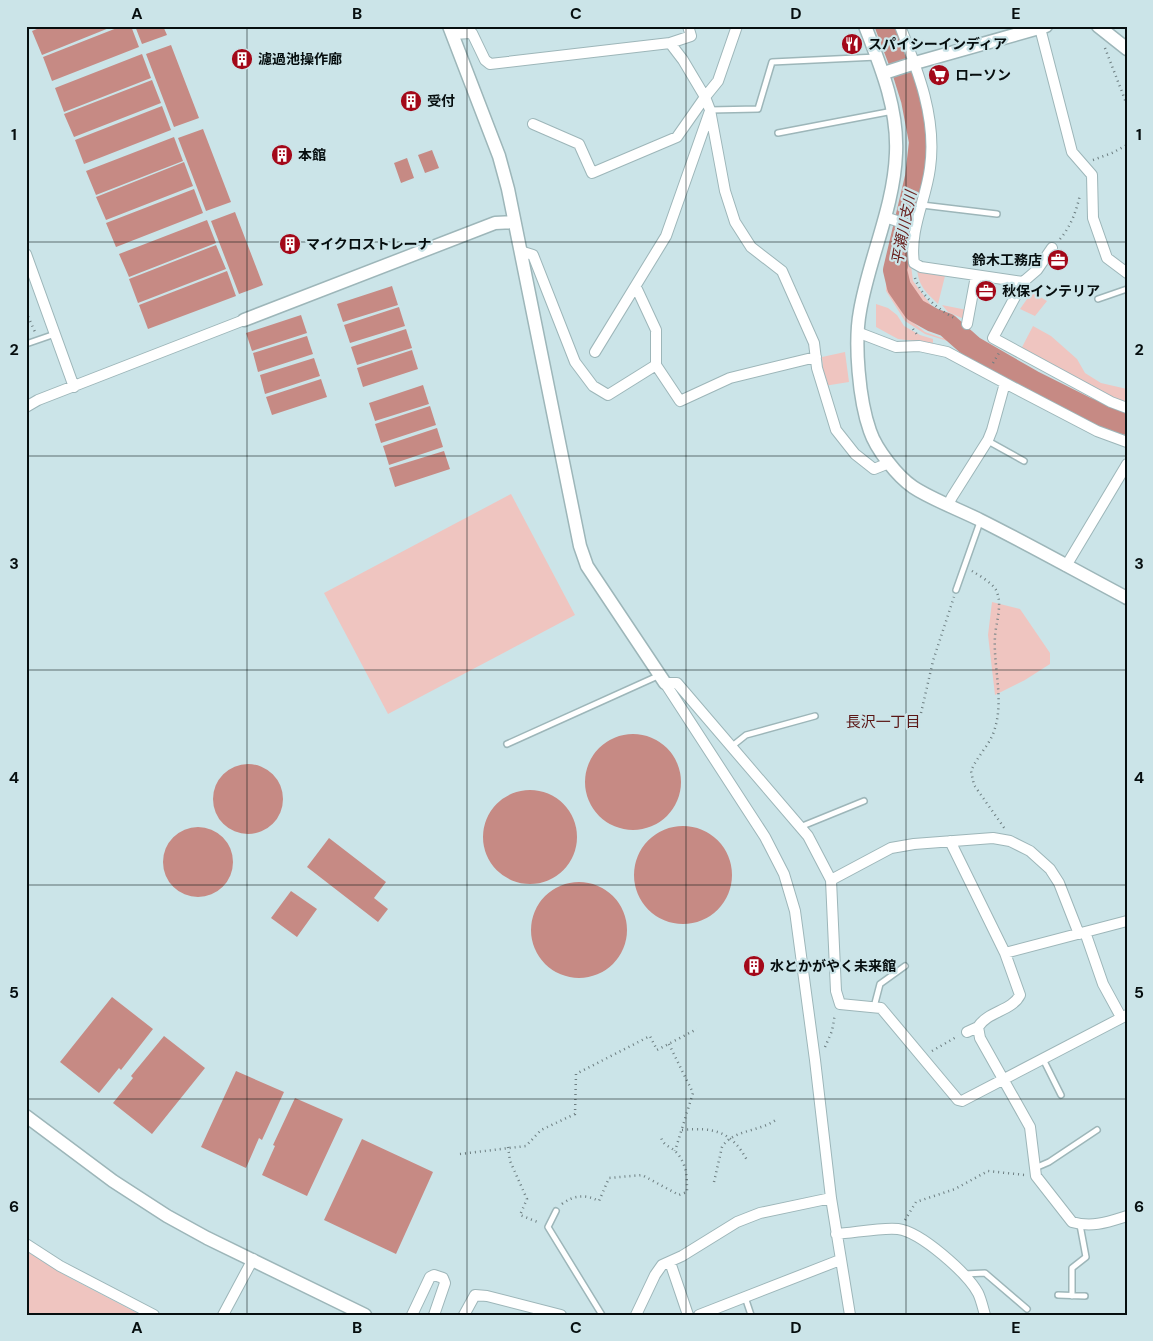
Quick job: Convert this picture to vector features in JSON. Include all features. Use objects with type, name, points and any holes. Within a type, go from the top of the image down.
[{"type":"street","points":[[688,26],[691,36],[670,43],[490,64],[485,60],[472,33],[451,30],[499,156],[508,189],[580,546],[588,566],[765,837],[784,874],[795,911],[831,1198],[850,1315]]},
{"type":"street","points":[[533,124],[579,144],[592,173],[677,138],[718,82],[737,26]]},
{"type":"street","points":[[865,26],[877,57],[889,72],[896,153],[894,177],[868,277],[857,332],[860,379],[870,431],[884,458],[912,487],[980,520],[1127,598]]},
{"type":"street","points":[[900,26],[911,64],[924,91],[930,138],[930,166],[922,205],[912,226],[914,263],[921,267],[1023,282]]},
{"type":"street","points":[[1098,26],[1127,49]]},
{"type":"street","points":[[889,72],[911,64],[1043,27],[1072,152],[1092,174],[1093,218],[1107,258],[1127,273]]},
{"type":"street","points":[[670,43],[683,60],[710,110],[724,191],[736,222],[751,247],[782,271],[814,343],[817,368],[836,430],[855,454],[874,469],[888,463]]},
{"type":"street","points":[[595,352],[666,236],[710,110]]},
{"type":"street","points":[[885,217],[912,226]]},
{"type":"street","points":[[26,407],[38,400],[495,223],[514,222]]},
{"type":"street","points":[[1052,248],[1037,270],[1023,282],[993,338],[1111,402],[1127,408]]},
{"type":"street","points":[[520,251],[533,255],[575,362],[592,386],[608,394],[656,365]]},
{"type":"street","points":[[26,254],[74,387]]},
{"type":"street","points":[[967,324],[976,276]]},
{"type":"street","points":[[636,287],[656,330],[656,365],[680,401],[730,378],[816,357]]},
{"type":"street","points":[[857,332],[896,348],[919,346],[947,352],[1097,431],[1127,442]]},
{"type":"street","points":[[948,505],[988,440],[1005,383]]},
{"type":"street","points":[[1066,566],[1127,464]]},
{"type":"street","points":[[663,679],[677,682],[808,836],[830,880],[836,991],[840,1004],[881,1008],[958,1100],[962,1101],[1124,1016],[1103,984],[1059,883],[1050,869],[1030,851],[1010,841],[993,838],[914,844],[891,848],[830,880]]},
{"type":"street","points":[[950,841],[1005,953],[1020,995],[1017,1001],[982,1020],[978,1026],[962,1034]]},
{"type":"street","points":[[1005,953],[1127,921]]},
{"type":"street","points":[[978,1026],[980,1038],[1030,1127],[1036,1172],[1068,1219],[1080,1225],[1103,1224],[1127,1216]]},
{"type":"street","points":[[26,1116],[113,1181],[159,1211],[207,1238],[365,1315]]},
{"type":"street","points":[[637,1314],[655,1275],[662,1265],[701,1245],[737,1222],[760,1213],[831,1198]]},
{"type":"street","points":[[836,1234],[898,1229],[915,1236],[932,1247],[964,1274],[978,1294],[985,1315]]},
{"type":"street","points":[[26,1244],[60,1266],[154,1315]]},
{"type":"street","points":[[223,1315],[253,1259]]},
{"type":"street","points":[[699,1315],[840,1260]]},
{"type":"street","points":[[670,1262],[688,1315]]},
{"type":"street","points":[[412,1315],[430,1277],[434,1275],[443,1278],[444,1283],[434,1315]]},
{"type":"street","points":[[464,1315],[475,1295],[487,1296],[561,1315]]},
{"type":"lane","points":[[710,110],[758,109],[772,62],[877,57]]},
{"type":"lane","points":[[778,133],[893,111]]},
{"type":"lane","points":[[922,205],[997,214]]},
{"type":"lane","points":[[1098,299],[1127,289]]},
{"type":"lane","points":[[26,344],[54,334]]},
{"type":"lane","points":[[988,440],[1024,461]]},
{"type":"lane","points":[[956,590],[980,520]]},
{"type":"lane","points":[[507,744],[663,679]]},
{"type":"lane","points":[[731,747],[746,735],[815,716]]},
{"type":"lane","points":[[800,828],[864,801]]},
{"type":"lane","points":[[874,1007],[880,984],[905,966]]},
{"type":"lane","points":[[1043,1059],[1062,1095]]},
{"type":"lane","points":[[1036,1172],[1097,1130]]},
{"type":"lane","points":[[556,1211],[548,1227],[602,1315]]},
{"type":"lane","points":[[1072,1296],[1072,1268],[1086,1257],[1080,1225]]},
{"type":"lane","points":[[964,1274],[984,1273],[1027,1309]]},
{"type":"lane","points":[[1058,1295],[1085,1296]]},
{"type":"lane","points":[[745,1297],[752,1315]]},
{"type":"path","points":[[1102,41],[1114,76],[1127,105]]},
{"type":"path","points":[[1083,164],[1127,145]]},
{"type":"path","points":[[1052,248],[1068,230],[1077,208],[1080,194]]},
{"type":"path","points":[[915,276],[922,290],[935,305]]},
{"type":"path","points":[[26,312],[38,340]]},
{"type":"path","points":[[913,329],[919,336]]},
{"type":"path","points":[[987,373],[1004,345]]},
{"type":"path","points":[[965,566],[985,579],[996,590],[999,601],[995,636],[998,692],[995,728],[971,771],[974,785],[1007,832],[1010,841]]},
{"type":"path","points":[[921,713],[933,661],[956,590]]},
{"type":"path","points":[[815,1060],[825,1049],[832,1031],[836,1010],[840,1004]]},
{"type":"path","points":[[460,1154],[526,1146],[541,1130],[575,1114],[576,1074],[650,1036],[657,1050],[697,1029]]},
{"type":"path","points":[[928,1054],[962,1034]]},
{"type":"path","points":[[669,1044],[692,1093],[675,1151]]},
{"type":"path","points":[[714,1182],[722,1147],[731,1138],[771,1124],[777,1119]]},
{"type":"path","points":[[682,1130],[698,1128],[718,1131],[731,1138],[739,1146],[748,1162]]},
{"type":"path","points":[[556,1211],[568,1199],[580,1196],[589,1196],[599,1201],[609,1178],[642,1175],[679,1195],[687,1192],[687,1172],[675,1151],[664,1144],[661,1136]]},
{"type":"path","points":[[508,1147],[510,1161],[528,1199],[520,1215],[548,1227]]},
{"type":"path","points":[[898,1229],[916,1202],[955,1189],[988,1171],[1036,1172]]},
{"type":"shaded area","points":[[44,26],[114,26],[42,55],[32,31]]},
{"type":"shaded area","points":[[122,26],[131,26],[139,47],[52,81],[43,57]]},
{"type":"shaded area","points":[[135,26],[163,26],[167,35],[142,44]]},
{"type":"shaded area","points":[[171,45],[199,118],[174,127],[146,54]]},
{"type":"shaded area","points":[[142,54],[151,78],[64,112],[55,88]]},
{"type":"shaded area","points":[[152,80],[161,103],[74,137],[64,114]]},
{"type":"shaded area","points":[[162,106],[171,130],[84,164],[75,140]]},
{"type":"shaded area","points":[[203,129],[231,202],[206,211],[178,138]]},
{"type":"shaded area","points":[[174,137],[183,161],[96,195],[86,171]]},
{"type":"shaded area","points":[[432,150],[439,168],[425,173],[418,155]]},
{"type":"shaded area","points":[[407,158],[414,178],[401,183],[394,163]]},
{"type":"shaded area","points":[[184,162],[193,186],[106,220],[96,197]]},
{"type":"shaded area","points":[[194,189],[203,213],[116,247],[106,223]]},
{"type":"shaded area","points":[[235,212],[263,285],[239,294],[211,221]]},
{"type":"shaded area","points":[[207,220],[216,243],[129,277],[119,254]]},
{"type":"shaded area","points":[[907,233],[913,281],[931,305],[941,314],[975,333],[938,319],[917,307],[898,277],[898,268]]},
{"type":"shaded area","points":[[216,245],[226,269],[138,303],[129,279]]},
{"type":"shaded area","points":[[893,252],[892,280],[912,312],[910,320],[925,332],[942,338],[948,336],[957,339],[960,345],[925,334],[905,321],[886,291],[886,274]]},
{"type":"shaded area","points":[[917,269],[945,276],[938,304],[921,285]]},
{"type":"shaded area","points":[[227,271],[236,296],[148,329],[139,305]]},
{"type":"shaded area","points":[[392,286],[398,305],[343,322],[337,304]]},
{"type":"shaded area","points":[[1032,292],[1047,301],[1035,316],[1020,309]]},
{"type":"shaded area","points":[[876,304],[888,308],[897,315],[904,326],[920,335],[933,339],[933,343],[898,339],[876,327]]},
{"type":"shaded area","points":[[942,305],[967,310],[964,319],[948,312]]},
{"type":"shaded area","points":[[399,307],[405,326],[350,343],[344,325]]},
{"type":"shaded area","points":[[915,314],[950,334],[939,334],[926,329],[914,320]]},
{"type":"shaded area","points":[[301,315],[307,333],[252,351],[246,333]]},
{"type":"shaded area","points":[[1033,326],[1051,336],[1077,359],[1085,373],[1101,383],[1127,389],[1127,405],[1020,351]]},
{"type":"shaded area","points":[[406,329],[412,348],[357,365],[351,347]]},
{"type":"shaded area","points":[[307,336],[313,354],[258,372],[253,353]]},
{"type":"shaded area","points":[[412,350],[418,369],[363,387],[357,368]]},
{"type":"shaded area","points":[[845,352],[849,382],[824,386],[822,357]]},
{"type":"shaded area","points":[[314,358],[320,376],[265,394],[260,375]]},
{"type":"shaded area","points":[[321,379],[327,397],[272,415],[266,397]]},
{"type":"shaded area","points":[[423,385],[429,404],[375,421],[369,403]]},
{"type":"shaded area","points":[[430,406],[436,425],[381,443],[375,424]]},
{"type":"shaded area","points":[[437,428],[443,447],[389,465],[383,446]]},
{"type":"shaded area","points":[[444,451],[450,469],[395,487],[389,468]]},
{"type":"shaded area","points":[[511,494],[575,615],[388,714],[324,593]]},
{"type":"shaded area","points":[[992,602],[1020,609],[1050,653],[1050,664],[1025,680],[995,695],[988,635]]},
{"type":"shaded area","points":[[633,734],[651,738],[667,748],[677,764],[681,782],[677,800],[667,816],[651,826],[633,830],[615,826],[599,816],[589,800],[585,782],[589,764],[599,748],[615,738]]},
{"type":"shaded area","points":[[248,764],[261,767],[273,774],[280,786],[283,799],[280,812],[273,824],[261,831],[248,834],[235,831],[223,824],[216,812],[213,799],[216,786],[223,774],[235,767]]},
{"type":"shaded area","points":[[530,790],[548,794],[563,804],[573,819],[577,837],[573,855],[563,870],[548,880],[530,884],[512,880],[497,870],[487,855],[483,837],[487,819],[497,804],[512,794]]},
{"type":"shaded area","points":[[683,826],[702,830],[718,840],[728,856],[732,875],[728,894],[718,910],[702,920],[683,924],[664,920],[648,910],[638,894],[634,875],[638,856],[648,840],[664,830]]},
{"type":"shaded area","points":[[198,827],[211,830],[223,837],[230,849],[233,862],[230,875],[223,887],[211,894],[198,897],[185,894],[173,887],[166,875],[163,862],[166,849],[173,837],[185,830]]},
{"type":"shaded area","points":[[329,838],[386,882],[374,898],[388,909],[378,922],[307,867]]},
{"type":"shaded area","points":[[570,882],[588,882],[606,890],[619,903],[627,921],[624,949],[606,970],[588,978],[570,978],[552,970],[539,957],[531,939],[531,921],[539,903],[552,890]]},
{"type":"shaded area","points":[[291,891],[317,909],[297,937],[271,918]]},
{"type":"shaded area","points":[[112,997],[153,1029],[121,1070],[119,1068],[99,1093],[60,1062]]},
{"type":"shaded area","points":[[164,1036],[205,1068],[152,1134],[113,1103],[133,1078],[131,1076]]},
{"type":"shaded area","points":[[236,1071],[284,1092],[262,1140],[259,1138],[246,1168],[201,1147]]},
{"type":"shaded area","points":[[295,1098],[343,1119],[307,1196],[262,1175],[275,1146],[273,1145]]},
{"type":"shaded area","points":[[362,1139],[433,1172],[396,1254],[324,1220]]},
{"type":"shaded area","points":[[26,1251],[70,1278],[141,1315],[26,1315]]},
{"type":"waterway","name":"平瀬川支川","points":[[887,26],[913,100],[921,142],[917,177],[895,270],[899,287],[915,310],[947,325],[973,348],[1032,382],[1084,408],[1108,418],[1127,423]]},
{"type":"place","name":"スパイシーインディア","points":[[852,44]]},
{"type":"place","name":"濾過池操作廊","points":[[242,59]]},
{"type":"place","name":"ローソン","points":[[939,75]]},
{"type":"place","name":"受付","points":[[411,101]]},
{"type":"place","name":"本館","points":[[282,155]]},
{"type":"place","name":"マイクロストレーナ","points":[[290,244]]},
{"type":"place","name":"鈴木工務店","points":[[1058,260]]},
{"type":"place","name":"秋保インテリア","points":[[986,291]]},
{"type":"place","name":"水とかがやく未来館","points":[[754,966]]},
{"type":"district","name":"長沢一丁目","points":[[883,722]]}]
